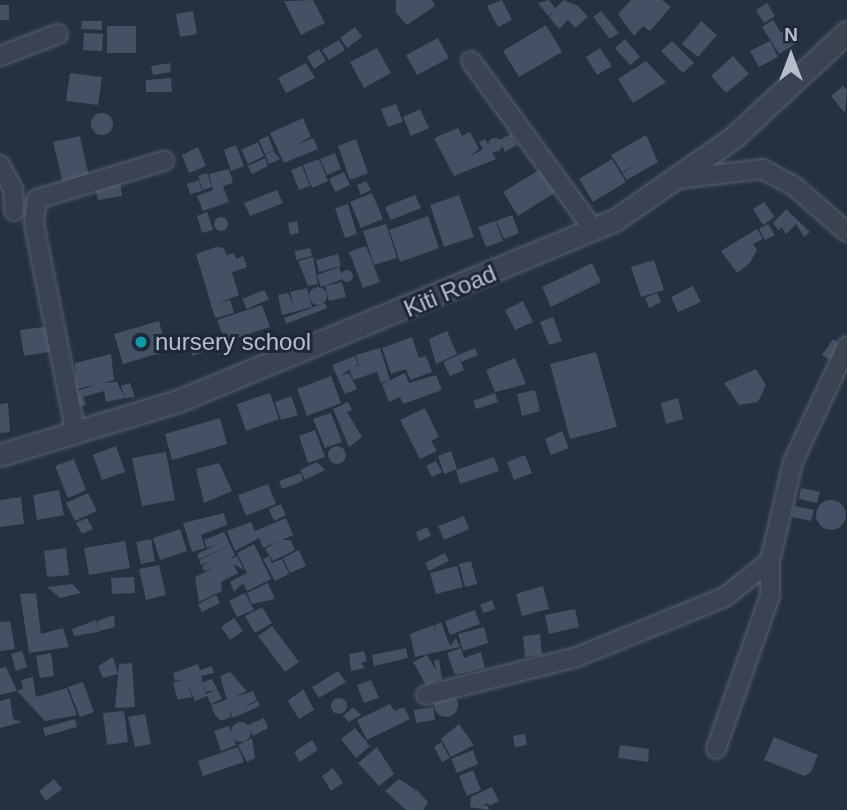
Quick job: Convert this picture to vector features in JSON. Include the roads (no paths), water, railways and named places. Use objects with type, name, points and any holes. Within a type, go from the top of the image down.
[{"type":"street","name":"Kiti Road","points":[[0,455],[178,401],[593,229],[679,179],[847,32]]},
{"type":"street","points":[[0,56],[58,34]]},
{"type":"street","points":[[471,61],[593,229]]},
{"type":"street","points":[[76,434],[34,223],[37,199],[164,161]]},
{"type":"street","points":[[0,165],[13,189],[7,207],[34,223]]},
{"type":"street","points":[[679,179],[762,169],[794,186],[847,232]]},
{"type":"street","points":[[716,748],[769,596],[770,561],[793,462],[847,346]]},
{"type":"street","points":[[426,695],[577,657],[725,597],[770,561]]},
{"type":"place","name":"nursery school","points":[[141,342]]}]
